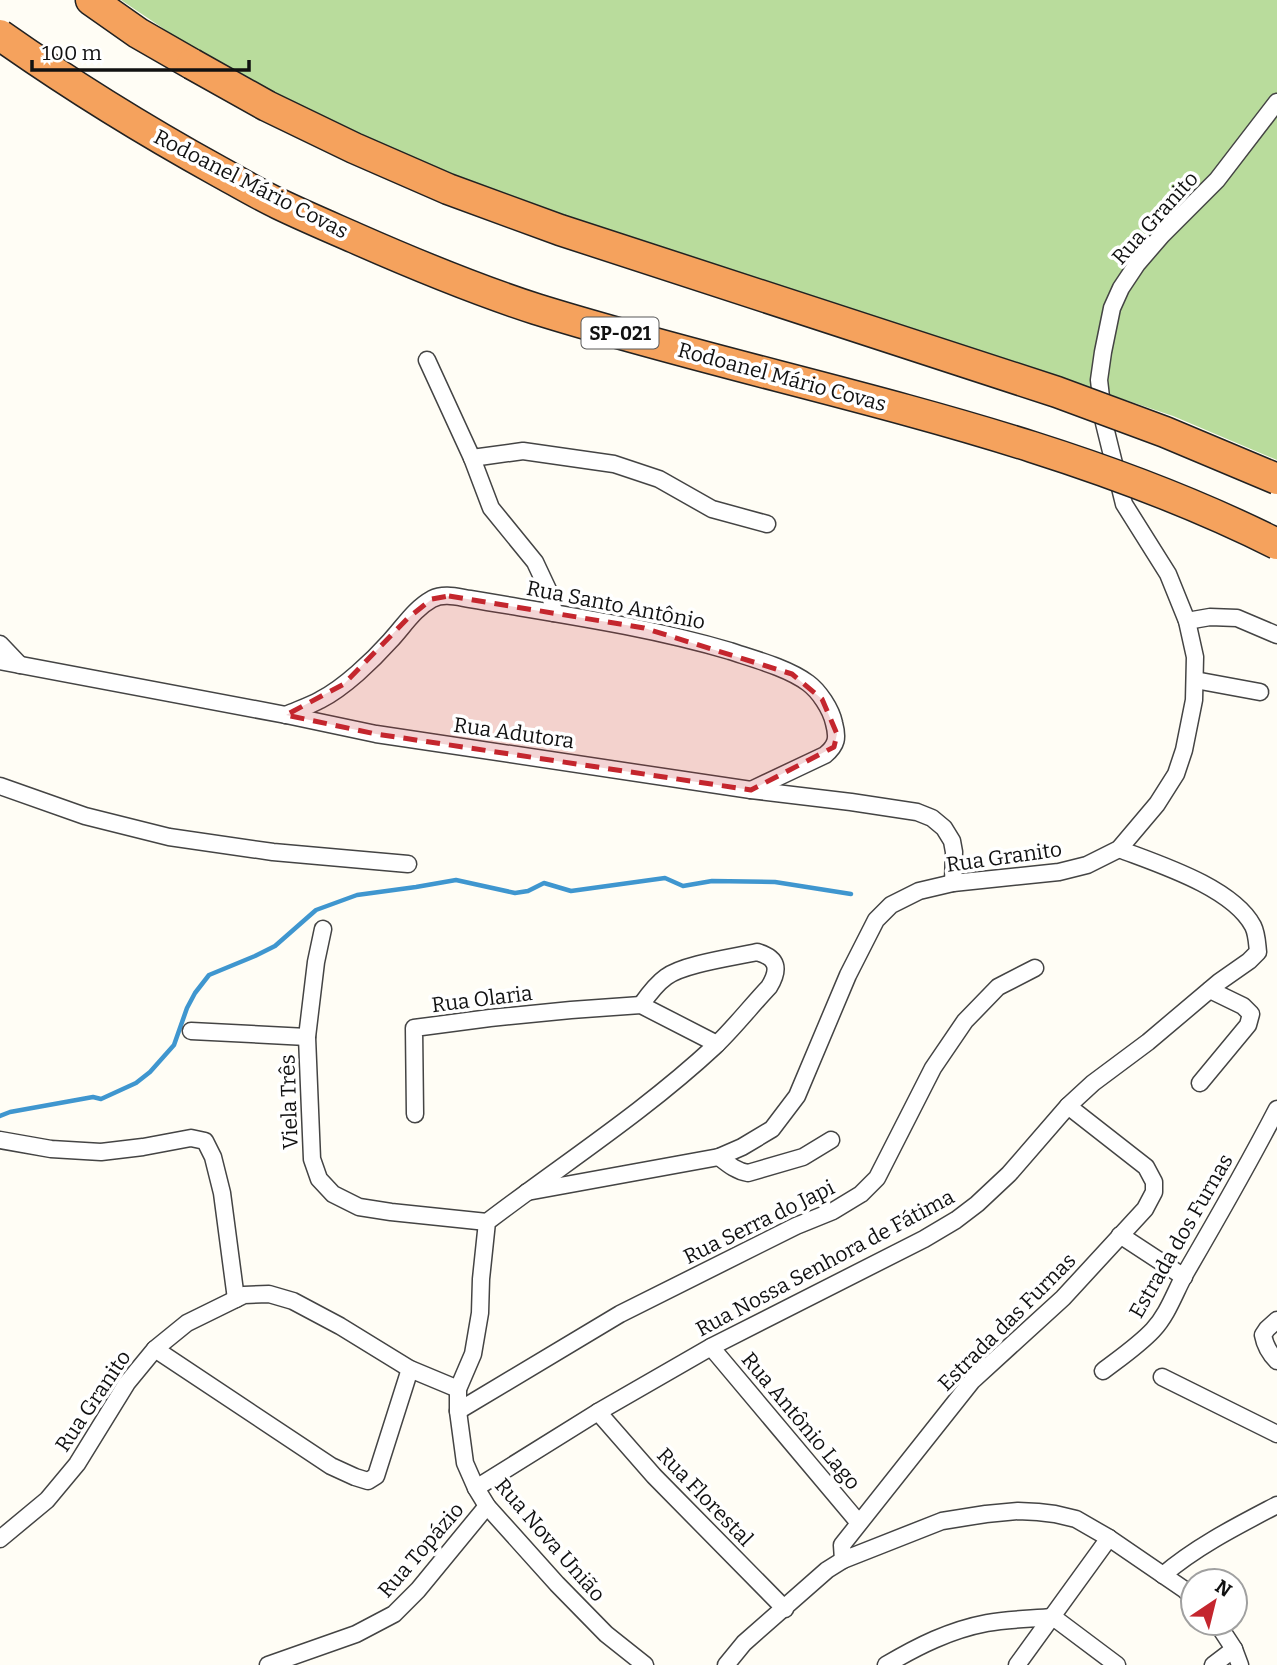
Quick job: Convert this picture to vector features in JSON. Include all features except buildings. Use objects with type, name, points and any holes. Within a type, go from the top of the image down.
[{"type":"highway","points":[[91,0],[138,33],[267,107],[448,189],[572,234],[1057,391],[1277,479]]},
{"type":"highway","name":"Rodoanel Mário Covas","points":[[0,35],[150,134],[278,204],[422,268],[534,308],[932,417],[1065,457],[1163,493],[1277,544]]},
{"type":"street","name":"Rua Granito","points":[[527,1192],[719,1157],[772,1129],[797,1096],[848,975],[876,920],[891,905],[919,891],[953,883],[1059,872],[1087,865],[1119,849],[1157,804],[1176,774],[1191,723],[1195,657],[1187,621],[1168,575],[1124,504],[1104,423],[1099,380],[1103,352],[1112,308],[1137,264],[1217,180],[1277,102]]},
{"type":"street","points":[[427,360],[472,458],[491,508],[535,562],[550,594],[554,613]]},
{"type":"street","points":[[472,458],[523,451],[614,464],[659,479],[712,509],[767,524]]},
{"type":"street","name":"Rua Santo Antônio","points":[[286,715],[321,699],[344,684],[390,640],[408,618],[432,599],[441,596],[470,599],[644,628],[690,639],[749,657],[810,684],[833,717],[837,734],[834,747],[825,755],[751,790]]},
{"type":"street","points":[[1187,621],[1210,617],[1237,618],[1277,635]]},
{"type":"street","points":[[0,644],[20,665]]},
{"type":"street","name":"Rua Adutora","points":[[0,661],[376,734],[917,812],[932,818],[944,828],[952,841],[953,883]]},
{"type":"street","points":[[1195,680],[1260,692]]},
{"type":"street","points":[[0,786],[85,816],[169,837],[273,852],[408,864]]},
{"type":"street","name":"Rua Nossa Senhora de Fátima","points":[[476,1488],[598,1412],[711,1347],[956,1220],[1009,1174],[1068,1105],[1258,952],[1257,936],[1252,925],[1226,898],[1199,880],[1119,849]]},
{"type":"street","name":"Viela Três","points":[[323,929],[307,1037],[312,1159],[319,1179],[333,1194],[359,1207],[487,1222]]},
{"type":"street","points":[[487,1222],[648,1102],[717,1044],[774,978],[775,965],[765,954],[757,952],[668,975],[640,1005],[717,1044]]},
{"type":"street","name":"Rua Serra do Japi","points":[[458,1411],[620,1314],[796,1226],[833,1211],[861,1194],[877,1178],[933,1069],[965,1021],[998,987],[1035,968]]},
{"type":"street","points":[[1200,1083],[1248,1025],[1251,1014],[1243,1006],[1210,990]]},
{"type":"street","name":"Rua Olaria","points":[[415,1114],[414,1028],[503,1016],[640,1005]]},
{"type":"street","points":[[191,1031],[307,1037]]},
{"type":"street","name":"Estrada das Furnas","points":[[844,1560],[842,1545],[972,1381],[1063,1298],[1145,1209],[1154,1192],[1154,1182],[1146,1167],[1068,1105]]},
{"type":"street","name":"Estrada dos Furnas","points":[[1103,1371],[1155,1328],[1224,1209],[1277,1109]]},
{"type":"street","points":[[0,1140],[51,1149],[101,1152],[191,1138],[205,1141],[213,1157],[224,1207],[236,1298]]},
{"type":"street","points":[[719,1157],[741,1172],[748,1173],[803,1157],[831,1140]]},
{"type":"street","name":"Rua Nova União","points":[[487,1222],[480,1313],[473,1354],[458,1390],[458,1411],[466,1463],[487,1506],[598,1626],[645,1665]]},
{"type":"street","points":[[1120,1235],[1184,1277]]},
{"type":"street","name":"Rua Granito","points":[[0,1539],[47,1500],[77,1464],[127,1383],[155,1349],[187,1323],[244,1295],[269,1294],[293,1301],[410,1369],[458,1390]]},
{"type":"street","points":[[1277,1320],[1263,1335],[1265,1346],[1277,1362]]},
{"type":"street","name":"Rua Antônio Lago","points":[[711,1347],[859,1523]]},
{"type":"street","points":[[155,1349],[331,1466],[368,1481],[376,1476],[410,1369]]},
{"type":"street","points":[[1162,1377],[1277,1434]]},
{"type":"street","name":"Rua Florestal","points":[[598,1412],[654,1476],[785,1608]]},
{"type":"street","points":[[1163,1575],[1211,1540],[1277,1505]]},
{"type":"street","name":"Rua Topázio","points":[[268,1665],[356,1634],[394,1614],[418,1590],[487,1506]]},
{"type":"street","points":[[726,1665],[744,1643],[827,1570],[844,1560],[942,1521],[1018,1511],[1055,1514],[1076,1520],[1109,1538],[1179,1586]]},
{"type":"street","points":[[1017,1665],[1109,1538]]},
{"type":"street","points":[[886,1665],[917,1647],[953,1632],[988,1623],[1053,1617],[1117,1665]]},
{"type":"street","points":[[1226,1637],[1240,1665]]},
{"type":"street","points":[[1213,1665],[1234,1649]]},
{"type":"highlighted area","points":[[449,596],[644,628],[792,674],[822,699],[837,734],[834,747],[751,790],[376,734],[286,715],[344,684],[408,618],[432,599]]},
{"type":"green space","points":[[121,0],[1277,0],[1277,460],[1173,416],[983,352],[720,271],[452,175],[309,113],[207,58]]},
{"type":"waterway","points":[[0,1116],[93,1097],[101,1099],[136,1083],[150,1072],[174,1045],[187,1008],[209,975],[275,946],[316,910],[357,895],[456,880],[515,893],[528,891],[544,883],[571,891],[665,878],[683,886],[712,881],[775,882],[851,894]]}]
